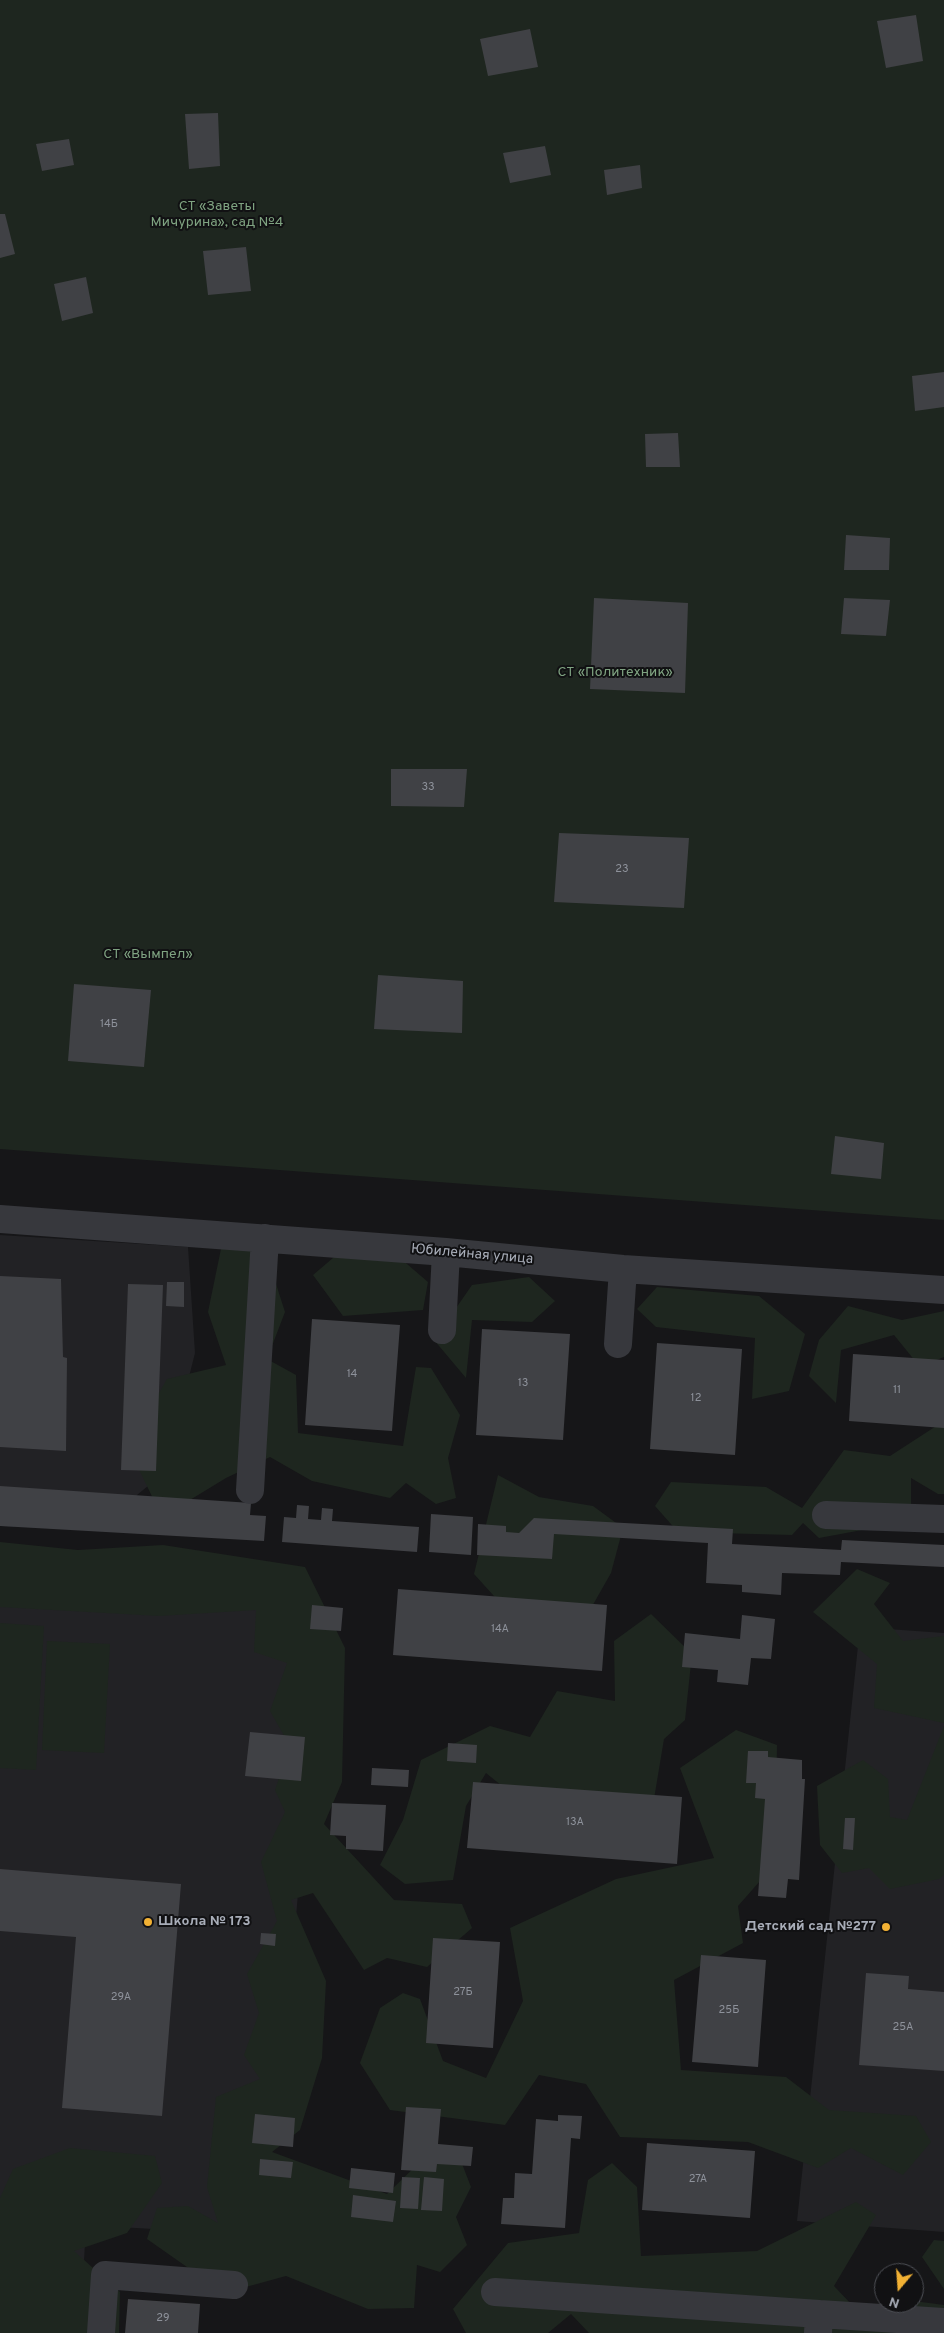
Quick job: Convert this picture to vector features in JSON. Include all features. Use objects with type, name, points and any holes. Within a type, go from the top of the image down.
[{"type":"street","name":"Юбилейная улица","points":[[0,1219],[446,1252],[623,1269],[944,1290]]},
{"type":"street","points":[[250,1490],[265,1238]]},
{"type":"street","points":[[442,1330],[446,1252]]},
{"type":"street","points":[[618,1344],[623,1269]]},
{"type":"street","points":[[826,1515],[944,1519]]},
{"type":"street","points":[[101,2333],[104,2275],[234,2285]]},
{"type":"street","points":[[495,2292],[818,2323],[944,2322]]},
{"type":"shaded area","points":[[0,1235],[188,1247],[195,1353],[165,1472],[137,1495],[134,1532],[0,1526]]},
{"type":"shaded area","name":"Школа № 173","points":[[0,1559],[307,1581],[311,1736],[280,2111],[237,2234],[86,2225],[80,2333],[0,2333]]},
{"type":"shaded area","name":"Детский сад №277","points":[[860,1627],[944,1633],[944,2232],[797,2221]]},
{"type":"green space","points":[[0,0],[944,0],[944,1220],[0,1149]]},
{"type":"green space","points":[[223,1239],[246,1245],[270,1265],[285,1312],[267,1359],[296,1375],[298,1433],[403,1446],[416,1367],[431,1368],[460,1415],[448,1458],[456,1498],[436,1504],[406,1483],[390,1498],[312,1481],[270,1457],[226,1478],[162,1517],[128,1447],[167,1379],[226,1365],[208,1312]]},
{"type":"green space","points":[[347,1246],[393,1252],[428,1282],[423,1310],[343,1316],[313,1275]]},
{"type":"green space","points":[[529,1277],[555,1301],[532,1322],[472,1320],[466,1378],[434,1340],[472,1285]]},
{"type":"green space","points":[[657,1287],[759,1296],[805,1334],[789,1391],[752,1399],[755,1338],[656,1327],[637,1309]]},
{"type":"green space","points":[[848,1306],[902,1320],[944,1311],[944,1357],[920,1367],[894,1335],[841,1350],[836,1403],[809,1376],[819,1340]]},
{"type":"green space","points":[[944,1421],[944,1494],[938,1494],[911,1478],[911,1521],[819,1538],[803,1523],[792,1535],[678,1532],[655,1506],[671,1482],[766,1487],[802,1508],[844,1450],[890,1456]]},
{"type":"green space","points":[[498,1475],[539,1497],[593,1506],[623,1528],[611,1573],[582,1624],[513,1617],[474,1574]]},
{"type":"green space","points":[[0,1542],[78,1550],[163,1545],[305,1567],[345,1648],[342,1782],[324,1824],[394,1900],[462,1904],[472,1928],[427,1967],[387,1958],[364,1970],[313,1893],[291,1900],[326,1981],[322,2058],[300,2130],[272,2152],[387,2194],[424,2158],[459,2156],[471,2187],[456,2217],[467,2245],[440,2272],[417,2265],[414,2308],[368,2309],[286,2276],[224,2293],[147,2239],[157,2208],[188,2206],[218,2223],[207,2187],[216,2097],[260,2079],[244,2055],[259,2013],[247,1974],[277,1921],[261,1862],[285,1812],[275,1790],[290,1746],[270,1711],[287,1663],[254,1652],[256,1610],[159,1616],[0,1607]]},
{"type":"green space","points":[[857,1569],[890,1583],[874,1604],[903,1641],[944,1636],[944,1723],[874,1708],[877,1664],[813,1612]]},
{"type":"green space","points":[[651,1614],[692,1654],[685,1720],[664,1739],[653,1805],[523,1803],[486,1773],[466,1806],[453,1880],[405,1884],[380,1865],[403,1820],[421,1760],[490,1726],[530,1737],[557,1691],[615,1701],[614,1641]]},
{"type":"green space","points":[[0,1623],[44,1626],[36,1770],[0,1768]]},
{"type":"green space","points":[[47,1641],[110,1644],[104,1753],[42,1750]]},
{"type":"green space","points":[[944,1726],[944,1875],[939,1879],[890,1889],[869,1868],[842,1873],[820,1845],[817,1786],[863,1760],[888,1779],[890,1817],[907,1820]]},
{"type":"green space","points":[[736,1730],[777,1745],[775,1864],[738,1906],[743,1943],[674,1980],[681,2070],[786,2077],[829,2110],[916,2116],[931,2142],[903,2175],[851,2148],[818,2168],[748,2142],[620,2137],[586,2084],[539,2075],[505,2125],[390,2110],[360,2063],[380,2008],[403,1993],[420,1999],[443,2061],[486,2078],[523,2001],[510,1928],[616,1879],[714,1858],[680,1768]]},
{"type":"green space","points":[[70,2148],[155,2156],[162,2183],[127,2233],[74,2251],[120,2292],[119,2333],[0,2333],[0,2198],[13,2169]]},
{"type":"green space","points":[[612,2163],[637,2187],[641,2256],[757,2251],[856,2202],[876,2215],[834,2286],[853,2306],[874,2304],[874,2313],[924,2313],[924,2302],[944,2305],[944,2333],[589,2333],[571,2314],[548,2333],[466,2333],[453,2309],[508,2243],[579,2233],[588,2180]]},
{"type":"green space","points":[[934,2240],[944,2241],[944,2289],[922,2257]]},
{"type":"building","points":[[916,15],[923,61],[886,68],[877,21]]},
{"type":"building","points":[[530,29],[538,67],[488,76],[480,39]]},
{"type":"building","points":[[218,113],[220,166],[189,169],[185,114]]},
{"type":"building","points":[[69,139],[74,165],[42,171],[36,144]]},
{"type":"building","points":[[545,146],[551,175],[510,183],[503,153]]},
{"type":"building","points":[[640,165],[642,188],[607,195],[604,170]]},
{"type":"building","points":[[0,214],[5,214],[15,254],[0,258]]},
{"type":"building","points":[[246,247],[251,291],[208,295],[203,251]]},
{"type":"building","points":[[86,277],[93,313],[62,321],[54,284]]},
{"type":"building","points":[[944,372],[944,407],[915,411],[912,376]]},
{"type":"building","points":[[678,433],[680,467],[646,467],[645,434]]},
{"type":"building","points":[[846,535],[890,538],[889,570],[844,570]]},
{"type":"building","points":[[594,598],[688,603],[685,693],[590,689]]},
{"type":"building","points":[[844,598],[890,600],[886,636],[841,634]]},
{"type":"building","points":[[391,769],[467,769],[464,807],[391,806]]},
{"type":"building","points":[[559,833],[689,838],[684,908],[554,902]]},
{"type":"building","points":[[378,975],[463,981],[462,1033],[374,1029]]},
{"type":"building","points":[[74,984],[151,990],[144,1067],[68,1061]]},
{"type":"building","points":[[835,1136],[884,1143],[881,1179],[831,1174]]},
{"type":"building","points":[[0,1276],[61,1279],[63,1357],[67,1358],[66,1451],[0,1447]]},
{"type":"building","points":[[167,1282],[184,1282],[184,1307],[166,1306]]},
{"type":"building","points":[[128,1284],[163,1285],[156,1471],[121,1470]]},
{"type":"building","points":[[312,1319],[400,1325],[392,1431],[305,1425]]},
{"type":"building","points":[[482,1329],[570,1334],[563,1440],[476,1435]]},
{"type":"building","points":[[657,1343],[742,1349],[735,1455],[650,1449]]},
{"type":"building","points":[[853,1354],[944,1360],[944,1428],[849,1421]]},
{"type":"building","points":[[0,1486],[251,1503],[250,1515],[266,1516],[264,1541],[0,1526]]},
{"type":"building","points":[[297,1505],[309,1506],[308,1519],[321,1520],[322,1508],[333,1509],[332,1521],[419,1527],[417,1552],[282,1542],[284,1517],[296,1518]]},
{"type":"building","points":[[431,1514],[473,1517],[471,1555],[429,1552]]},
{"type":"building","points":[[534,1518],[733,1529],[732,1544],[841,1550],[842,1540],[944,1545],[944,1567],[841,1562],[840,1575],[782,1573],[781,1595],[742,1592],[742,1585],[706,1583],[708,1543],[554,1534],[552,1559],[477,1555],[478,1524],[506,1526],[506,1532],[519,1533]]},
{"type":"building","points":[[398,1589],[607,1605],[602,1671],[393,1655]]},
{"type":"building","points":[[312,1605],[343,1608],[341,1631],[310,1629]]},
{"type":"building","points":[[742,1615],[775,1619],[771,1659],[751,1658],[748,1685],[717,1682],[718,1670],[682,1667],[685,1633],[740,1639]]},
{"type":"building","points":[[250,1732],[305,1737],[301,1781],[245,1776]]},
{"type":"building","points":[[448,1743],[477,1745],[476,1763],[447,1761]]},
{"type":"building","points":[[748,1751],[768,1751],[768,1757],[802,1760],[802,1779],[805,1779],[799,1880],[788,1879],[786,1898],[758,1896],[765,1799],[755,1798],[756,1783],[746,1783]]},
{"type":"building","points":[[372,1768],[409,1770],[408,1787],[371,1785]]},
{"type":"building","points":[[473,1782],[682,1797],[677,1864],[467,1848]]},
{"type":"building","points":[[332,1803],[386,1805],[383,1851],[346,1849],[346,1836],[330,1835]]},
{"type":"building","points":[[845,1818],[855,1818],[853,1850],[843,1849]]},
{"type":"building","points":[[0,1869],[181,1884],[162,2116],[62,2108],[76,1937],[0,1931]]},
{"type":"building","points":[[261,1933],[276,1934],[275,1946],[260,1944]]},
{"type":"building","points":[[433,1938],[500,1942],[493,2048],[426,2043]]},
{"type":"building","points":[[701,1955],[766,1960],[758,2067],[692,2062]]},
{"type":"building","points":[[866,1973],[909,1976],[908,1989],[944,1992],[944,2071],[859,2065]]},
{"type":"building","points":[[406,2107],[441,2109],[438,2144],[473,2147],[471,2166],[437,2164],[436,2172],[401,2170]]},
{"type":"building","points":[[255,2114],[295,2118],[293,2147],[252,2143]]},
{"type":"building","points":[[558,2115],[582,2116],[580,2139],[571,2138],[565,2228],[501,2224],[503,2198],[514,2198],[515,2173],[532,2174],[536,2119],[558,2121]]},
{"type":"building","points":[[647,2143],[755,2151],[750,2218],[642,2210]]},
{"type":"building","points":[[260,2159],[293,2162],[291,2178],[259,2175]]},
{"type":"building","points":[[351,2168],[395,2173],[393,2193],[349,2188]]},
{"type":"building","points":[[402,2177],[420,2178],[418,2209],[400,2208]]},
{"type":"building","points":[[424,2177],[444,2179],[442,2211],[421,2210]]},
{"type":"building","points":[[353,2195],[396,2201],[393,2222],[351,2217]]},
{"type":"building","points":[[128,2299],[200,2304],[198,2333],[125,2333]]},
{"type":"place","name":"Школа № 173","points":[[148,1922]]},
{"type":"place","name":"Детский сад №277","points":[[886,1927]]},
{"type":"park label","name":"СТ «Заветы Мичурина», сад №4","points":[[217,216]]},
{"type":"park label","name":"СТ «Политехник»","points":[[615,673]]},
{"type":"park label","name":"СТ «Вымпел»","points":[[148,955]]}]
